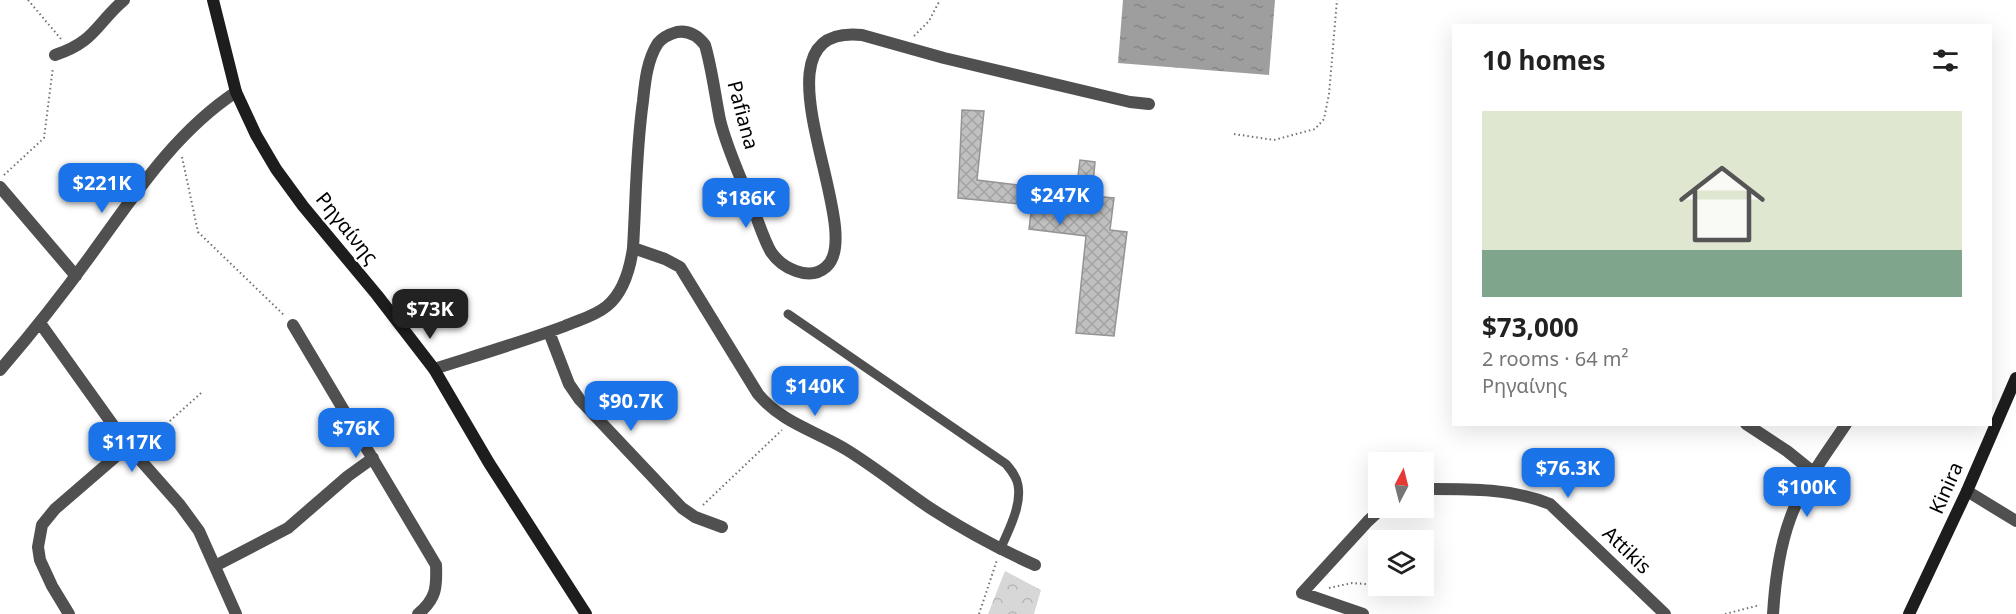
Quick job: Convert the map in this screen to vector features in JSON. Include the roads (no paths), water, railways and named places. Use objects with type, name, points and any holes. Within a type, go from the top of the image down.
[{"type":"street","points":[[55,55],[69,50],[92,35],[124,0]]},
{"type":"street","name":"Ρηγαίνης","points":[[213,0],[236,92],[256,135],[276,169],[434,369],[489,463],[585,614]]},
{"type":"street","name":"Pafiana","points":[[434,369],[549,332],[592,315],[608,306],[617,295],[630,266],[633,249],[638,135],[647,72],[658,43],[664,37],[683,31],[699,37],[705,45],[721,123],[755,212],[772,252],[782,264],[799,273],[813,273],[826,268],[833,258],[836,241],[834,216],[816,143],[811,108],[812,61],[826,42],[849,34],[862,36],[988,69],[1130,102],[1149,104]]},
{"type":"street","points":[[0,370],[76,276],[161,159],[213,106],[236,92]]},
{"type":"street","points":[[0,187],[76,276]]},
{"type":"street","points":[[633,249],[665,259],[680,267],[758,394],[770,408],[790,422],[837,444],[932,509],[1000,550],[1035,565]]},
{"type":"street","points":[[40,323],[131,449],[200,531],[236,614]]},
{"type":"street","points":[[292,325],[436,565],[437,588],[428,605],[418,614]]},
{"type":"street","points":[[549,332],[574,393],[682,507],[692,515],[722,527]]},
{"type":"street","name":"Kinira","points":[[1909,614],[1967,491],[2016,378]]},
{"type":"street","points":[[1749,426],[1814,472]]},
{"type":"street","points":[[1773,608],[1781,551],[1790,518],[1814,472],[1845,426]]},
{"type":"street","points":[[69,614],[40,560],[38,547],[42,525],[55,509],[131,449]]},
{"type":"street","points":[[215,566],[288,528],[348,476],[373,458]]},
{"type":"street","name":"Attikis","points":[[1434,489],[1472,489],[1532,497],[1551,504],[1665,614]]},
{"type":"street","points":[[1967,491],[2016,521]]},
{"type":"street","points":[[1363,614],[1302,593],[1371,518]]},
{"type":"lane","points":[[788,314],[1006,464],[1018,486],[1017,505],[1000,550]]},
{"type":"water","points":[[1123,0],[1275,0],[1269,75],[1118,63]]}]
